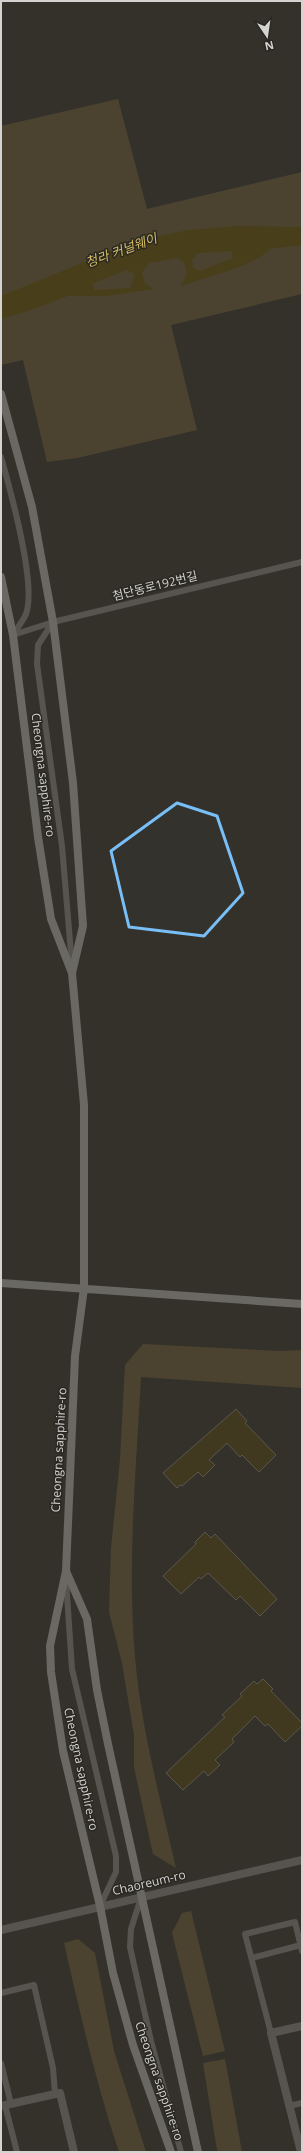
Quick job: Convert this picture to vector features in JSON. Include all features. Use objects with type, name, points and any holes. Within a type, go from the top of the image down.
[{"type":"main road","points":[[1,394],[32,507],[53,622],[72,783],[83,926],[72,973]]},
{"type":"main road","name":"Cheongna sapphire-ro","points":[[1,577],[13,635],[38,837],[51,919],[72,973],[84,1105],[84,1288],[75,1356],[66,1571],[50,1646],[51,1672],[63,1751],[100,1906],[113,1973],[133,2045],[171,2152]]},
{"type":"main road","points":[[1,1283],[302,1304]]},
{"type":"main road","points":[[66,1571],[87,1619],[97,1690],[141,1898],[198,2152]]},
{"type":"street","name":"Chaoreum-ro","points":[[1,1930],[302,1860]]},
{"type":"street","points":[[301,2152],[298,2128],[289,2106],[271,2033],[302,2026]]},
{"type":"street","points":[[6,2105],[60,2093],[74,2152]]},
{"type":"lane","points":[[1,457],[10,488],[28,579],[26,614],[13,635]]},
{"type":"lane","name":"첨단동로192번길","points":[[13,635],[53,622],[302,562]]},
{"type":"lane","points":[[53,622],[38,645],[37,664],[62,846],[72,973]]},
{"type":"lane","points":[[66,1571],[72,1669],[116,1856],[116,1872],[100,1906]]},
{"type":"lane","points":[[141,1898],[131,1929],[130,1947],[151,2041],[181,2152]]},
{"type":"lane","points":[[252,1958],[301,1948],[295,1922],[245,1934],[271,2033]]},
{"type":"lane","points":[[1,1993],[34,1985],[53,2068],[55,2094]]},
{"type":"lane","points":[[1,2063],[6,2105],[17,2152]]},
{"type":"lane","points":[[289,2106],[302,2103]]},
{"type":"highlighted area","points":[[177,803],[217,816],[243,893],[204,936],[129,927],[111,851]]},
{"type":"shaded area","points":[[118,99],[147,209],[302,172],[302,294],[171,325],[197,430],[77,458],[47,462],[23,360],[1,365],[1,126]]},
{"type":"shaded area","points":[[143,1344],[279,1351],[302,1350],[302,1388],[141,1377],[132,1552],[135,1657],[146,1737],[176,1868],[153,1854],[134,1767],[134,1735],[122,1663],[109,1612],[111,1548],[120,1460],[125,1365]]},
{"type":"shaded area","points":[[191,1911],[225,2051],[203,2056],[172,1933],[182,1913]]},
{"type":"shaded area","points":[[78,1939],[95,1953],[114,2051],[146,2152],[119,2152],[89,2048],[64,1943]]},
{"type":"shaded area","points":[[225,2059],[242,2152],[218,2152],[217,2150],[203,2063]]},
{"type":"water","name":"청라 커널웨이","points":[[239,226],[302,227],[302,245],[270,249],[253,261],[241,266],[181,286],[187,273],[184,263],[178,258],[149,263],[142,273],[145,283],[154,289],[107,296],[68,296],[31,310],[1,319],[1,296],[136,241],[188,230]],"holes":[[[231,251],[233,258],[200,271],[193,268],[192,260],[198,253]],[[126,270],[135,274],[130,288],[95,290],[92,284]]]},
{"type":"building","points":[[236,1409],[247,1421],[245,1423],[276,1455],[259,1472],[242,1455],[240,1457],[227,1443],[209,1460],[215,1465],[203,1477],[198,1472],[182,1486],[180,1485],[177,1488],[163,1473]]},
{"type":"building","points":[[205,1532],[211,1538],[215,1534],[277,1599],[260,1616],[240,1596],[236,1600],[208,1573],[201,1579],[199,1577],[181,1594],[163,1576],[196,1544],[195,1542]]},
{"type":"building","points":[[263,1679],[273,1689],[271,1691],[302,1723],[302,1726],[285,1742],[268,1724],[265,1726],[255,1716],[232,1739],[234,1742],[215,1760],[220,1765],[208,1776],[204,1771],[183,1790],[166,1773],[225,1717],[222,1715],[242,1696],[240,1694],[254,1681],[257,1684]]}]
